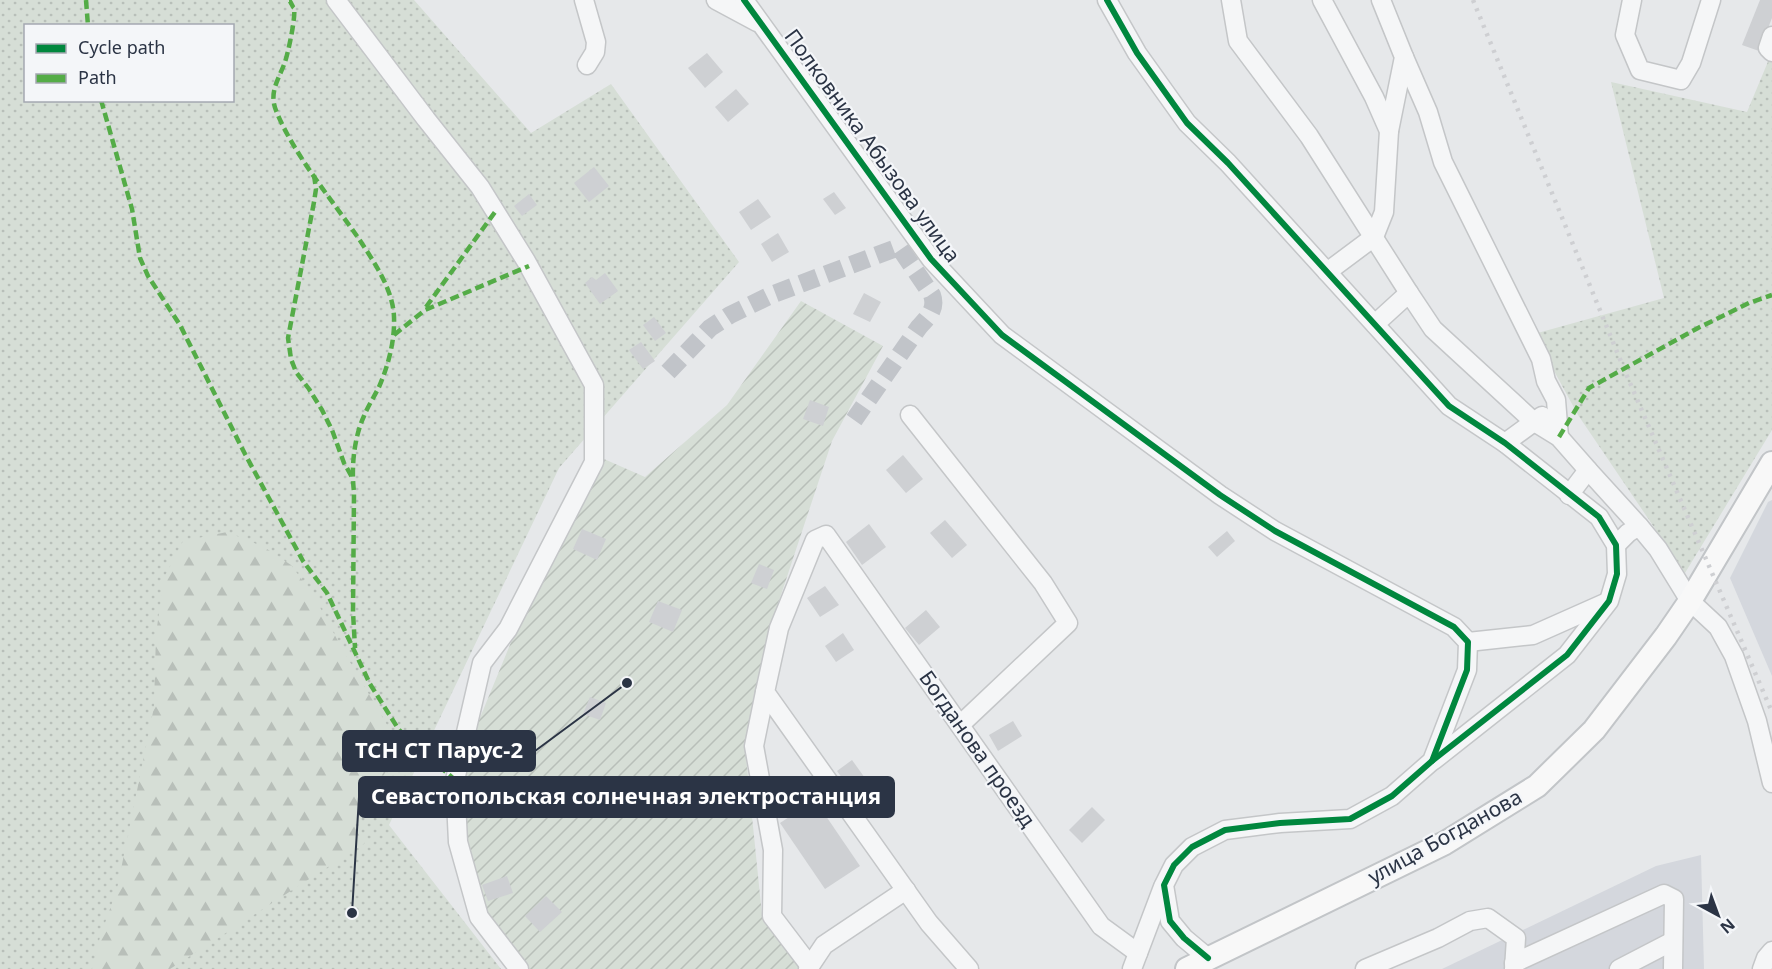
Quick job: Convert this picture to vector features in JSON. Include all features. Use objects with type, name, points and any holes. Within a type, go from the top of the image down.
[{"type":"main road","name":"улица Богданова","points":[[1187,969],[1445,843],[1537,786],[1594,730],[1690,601],[1772,463]]},
{"type":"street","points":[[336,0],[480,188],[529,266],[594,385],[594,462],[508,629],[482,663],[454,780],[458,842],[479,917],[519,969]]},
{"type":"street","points":[[584,0],[596,42],[595,52],[587,65]]},
{"type":"street","points":[[716,0],[761,24]]},
{"type":"street","name":"Полковника Абызова улица","points":[[744,0],[931,259],[1002,335],[1220,495],[1275,531],[1454,627],[1468,642]]},
{"type":"street","points":[[1107,0],[1137,53],[1186,123],[1228,163],[1449,406],[1505,443],[1599,517],[1616,545],[1617,574],[1609,601],[1567,655],[1432,761],[1392,796],[1350,819],[1280,823],[1225,830],[1192,847],[1174,865],[1135,961]]},
{"type":"street","points":[[1231,0],[1238,41],[1309,136],[1433,329],[1533,421],[1559,437],[1658,549],[1690,601],[1718,627],[1734,656],[1757,721],[1772,783]]},
{"type":"street","points":[[1322,0],[1374,97],[1389,131]]},
{"type":"street","points":[[1381,0],[1428,112],[1443,162],[1541,359],[1546,381],[1556,400],[1559,437]]},
{"type":"street","points":[[1632,0],[1625,35],[1640,70],[1681,80],[1691,63],[1711,0]]},
{"type":"street","points":[[1772,36],[1768,48],[1772,52]]},
{"type":"street","points":[[1327,272],[1374,237],[1384,212],[1389,131],[1404,57]]},
{"type":"street","points":[[1375,324],[1409,293]]},
{"type":"street","points":[[1505,443],[1533,421],[1549,412],[1556,400]]},
{"type":"street","points":[[910,415],[1043,583],[1068,623],[960,725]]},
{"type":"street","points":[[1569,495],[1588,470]]},
{"type":"street","points":[[1616,545],[1639,526]]},
{"type":"street","name":"Богданова проезд","points":[[765,692],[779,628],[815,540],[826,535],[1101,926],[1135,961]]},
{"type":"street","points":[[1432,761],[1467,670],[1468,642],[1533,635],[1609,601]]},
{"type":"street","points":[[765,692],[754,746],[773,850],[772,916],[809,967],[824,945],[906,890]]},
{"type":"street","points":[[765,692],[929,923],[969,969]]},
{"type":"street","points":[[1164,885],[1170,921],[1184,938],[1208,958]]},
{"type":"street","points":[[1365,969],[1438,938],[1470,921],[1488,918],[1516,938],[1514,966],[1664,894],[1674,898],[1673,969]]},
{"type":"street","points":[[1619,969],[1674,941]]},
{"type":"street","points":[[1762,969],[1766,958],[1772,951]]},
{"type":"shaded area","points":[[1772,500],[1772,676],[1730,578],[1768,502]]},
{"type":"shaded area","points":[[1701,855],[1704,969],[1442,969],[1656,866]]},
{"type":"green space","points":[[0,0],[414,0],[531,133],[611,84],[739,262],[559,468],[389,825],[501,969],[0,969]]},
{"type":"green space","points":[[1772,52],[1772,430],[1685,573],[1578,415],[1534,334],[1664,298],[1611,82],[1747,112]]},
{"type":"green space","points":[[801,301],[883,346],[832,441],[773,619],[745,747],[762,915],[800,966],[798,969],[526,969],[484,912],[462,846],[456,776],[523,613],[604,459],[645,477],[727,405]]},
{"type":"green space","points":[[227,532],[264,547],[291,565],[314,596],[400,747],[355,825],[365,843],[170,969],[92,969],[100,937],[117,889],[154,707],[156,634],[164,578],[183,541]]},
{"type":"building","points":[[1760,0],[1772,0],[1772,18],[1759,51],[1742,45]]},
{"type":"building","points":[[707,53],[723,72],[705,88],[688,68]]},
{"type":"building","points":[[736,89],[749,104],[728,122],[715,107]]},
{"type":"building","points":[[594,167],[609,186],[589,202],[574,183]]},
{"type":"building","points":[[834,192],[846,208],[835,215],[823,199]]},
{"type":"building","points":[[529,194],[537,205],[522,216],[514,206]]},
{"type":"building","points":[[758,199],[771,217],[751,230],[739,212]]},
{"type":"building","points":[[778,233],[789,252],[772,262],[761,244]]},
{"type":"building","points":[[605,273],[618,291],[600,304],[585,283],[592,277],[596,280]]},
{"type":"building","points":[[864,293],[881,302],[870,322],[853,314]]},
{"type":"building","points":[[654,317],[666,333],[655,341],[643,325]]},
{"type":"building","points":[[641,342],[655,361],[643,369],[629,350]]},
{"type":"building","points":[[810,400],[829,407],[823,426],[803,419]]},
{"type":"building","points":[[903,455],[923,479],[906,493],[886,470]]},
{"type":"building","points":[[945,520],[967,545],[952,558],[930,533]]},
{"type":"building","points":[[869,524],[886,547],[862,565],[846,542]]},
{"type":"building","points":[[582,529],[606,539],[597,560],[573,549]]},
{"type":"building","points":[[1227,531],[1235,541],[1217,557],[1208,547]]},
{"type":"building","points":[[759,564],[774,570],[767,589],[751,583]]},
{"type":"building","points":[[825,586],[839,605],[820,617],[807,598]]},
{"type":"building","points":[[658,601],[682,610],[673,632],[649,622]]},
{"type":"building","points":[[926,610],[940,627],[919,645],[905,628]]},
{"type":"building","points":[[843,633],[854,650],[836,662],[825,646]]},
{"type":"building","points":[[590,697],[606,703],[600,720],[583,714]]},
{"type":"building","points":[[1013,721],[1022,736],[998,751],[989,735]]},
{"type":"building","points":[[515,738],[535,749],[524,772],[503,762]]},
{"type":"building","points":[[852,760],[865,778],[850,789],[837,771]]},
{"type":"building","points":[[815,800],[860,866],[825,889],[780,823]]},
{"type":"building","points":[[1092,807],[1105,820],[1082,843],[1069,830]]},
{"type":"building","points":[[507,876],[513,893],[488,901],[482,885]]},
{"type":"building","points":[[546,896],[562,912],[540,932],[525,916]]},
{"type":"tunnel","points":[[668,372],[710,328],[730,315],[771,295],[899,247],[932,295],[932,309],[854,420]]},
{"type":"railway","points":[[1473,0],[1624,369],[1772,712]]},
{"type":"marked path","points":[[86,0],[88,24]]},
{"type":"marked path","points":[[289,0],[294,8],[293,27],[285,62],[275,87],[274,106],[304,161],[376,266],[393,307],[393,335],[388,362],[361,425],[354,453],[353,612],[355,648]]},
{"type":"marked path","points":[[102,102],[132,209],[140,258],[148,276],[180,325],[245,454],[303,561],[327,593],[370,684],[399,730],[455,780]]},
{"type":"marked path","points":[[314,175],[316,189],[314,202],[288,338],[291,359],[296,372],[322,410],[352,477]]},
{"type":"marked path","points":[[426,307],[495,212]]},
{"type":"marked path","points":[[394,335],[425,310],[529,266]]},
{"type":"marked path","points":[[1559,437],[1589,388],[1698,328],[1749,303],[1772,295]]},
{"type":"cycle path","points":[[744,0],[931,259],[1002,335],[1220,495],[1275,531],[1454,627],[1468,642],[1467,670],[1432,761],[1392,796],[1350,819],[1280,823],[1225,830],[1192,847],[1174,865],[1164,885],[1170,921],[1184,938],[1208,958]]},
{"type":"cycle path","points":[[1107,0],[1137,53],[1187,123],[1228,163],[1449,406],[1505,443],[1599,517],[1616,545],[1617,574],[1609,601],[1567,655],[1432,761]]},
{"type":"place","name":"ТСН СТ Парус-2","points":[[627,683]]},
{"type":"place","name":"Севастопольская солнечная электростанция","points":[[352,913]]}]
